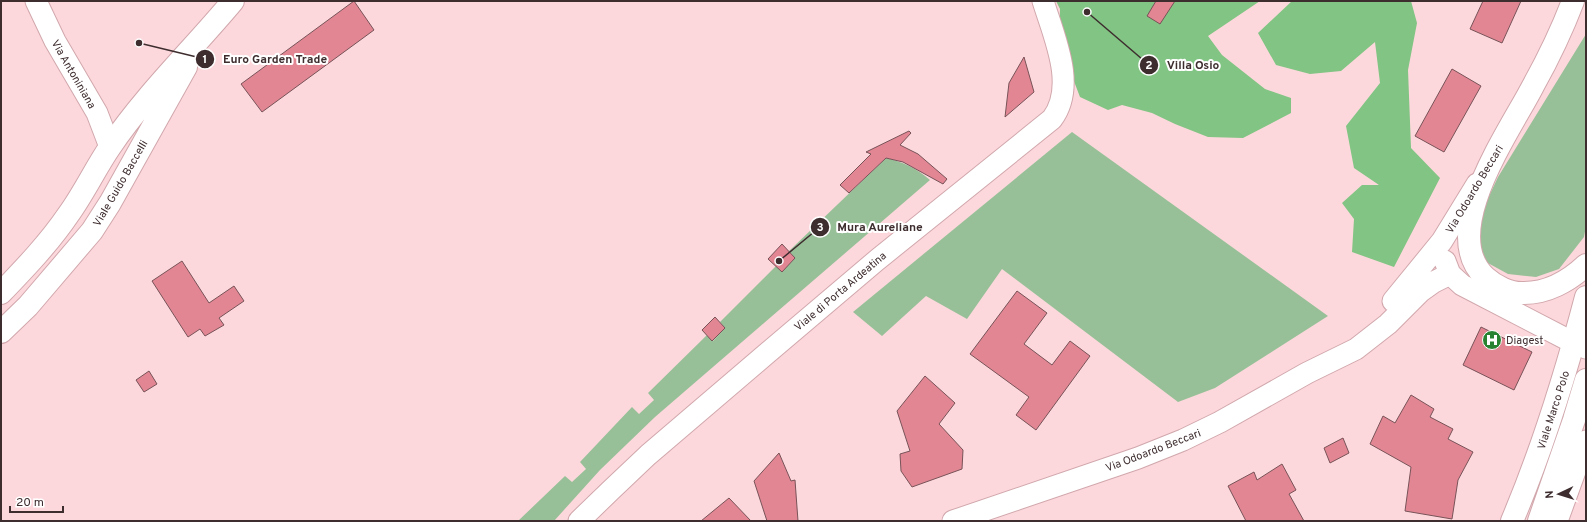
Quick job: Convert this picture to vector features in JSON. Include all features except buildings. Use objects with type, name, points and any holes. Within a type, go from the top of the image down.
[{"type":"main road","name":"Viale Guido Baccelli","points":[[1,293],[42,248],[68,215],[110,147],[162,80],[204,37],[233,1]]},
{"type":"main road","name":"Via Odoardo Beccari","points":[[1498,148],[1541,71],[1573,1]]},
{"type":"main road","name":"Viale Guido Baccelli","points":[[1,332],[33,300],[83,243],[101,219],[204,37]]},
{"type":"main road","points":[[1498,148],[1478,193],[1469,223],[1468,232],[1470,246],[1478,269],[1487,279],[1504,289],[1521,294],[1554,287],[1568,279],[1586,265]]},
{"type":"main road","name":"Viale Marco Polo","points":[[1512,521],[1580,346],[1586,297]]},
{"type":"main road","name":"Viale Marco Polo","points":[[1538,521],[1557,504],[1574,420],[1586,380]]},
{"type":"street","name":"Via Antoniniana","points":[[36,1],[55,41],[97,114],[110,147]]},
{"type":"street","name":"Viale di Porta Ardeatina","points":[[579,521],[648,455],[759,360],[877,260],[1052,119],[1062,98],[1063,78],[1061,62],[1043,1]]},
{"type":"street","name":"Via Odoardo Beccari","points":[[1342,356],[1358,337],[1400,294],[1442,241],[1498,148]]},
{"type":"street","points":[[1442,241],[1444,258],[1450,274],[1462,285],[1580,346]]},
{"type":"street","name":"Via Odoardo Beccari","points":[[953,521],[1162,449],[1220,422],[1307,373],[1356,349],[1388,324],[1427,286],[1450,274]]},
{"type":"street","name":"Viale Marco Polo","points":[[1557,504],[1586,441]]},
{"type":"street","points":[[1522,497],[1536,487],[1542,486],[1557,504]]},
{"type":"green space","points":[[1056,1],[1260,1],[1208,36],[1222,55],[1265,89],[1291,98],[1291,113],[1243,138],[1208,137],[1152,113],[1122,105],[1108,110],[1080,97],[1059,42],[1060,9]]},
{"type":"green space","points":[[1292,1],[1411,1],[1417,23],[1408,70],[1411,148],[1440,178],[1394,267],[1352,252],[1354,219],[1342,203],[1362,185],[1379,185],[1354,168],[1346,126],[1380,83],[1375,42],[1341,71],[1310,74],[1276,65],[1258,33]]},
{"type":"green space","points":[[1586,34],[1586,226],[1584,237],[1559,269],[1536,277],[1508,274],[1486,262],[1477,243],[1475,226],[1498,177]]},
{"type":"green space","points":[[1072,132],[1328,316],[1215,388],[1178,402],[1002,269],[967,319],[926,296],[882,336],[853,312]]},
{"type":"green space","points":[[886,158],[909,166],[930,180],[655,417],[600,470],[554,521],[518,521],[565,476],[572,482],[586,469],[580,462],[632,407],[639,414],[654,400],[648,393],[707,335],[713,341],[725,328],[720,322],[776,266],[782,271],[795,258],[789,251]]},
{"type":"place","name":"Villa Osio","points":[[1087,12]]},
{"type":"place","name":"Euro Garden Trade","points":[[139,43]]},
{"type":"place","name":"Mura Aureliane","points":[[779,261]]},
{"type":"place","name":"Diagest","points":[[1492,340]]}]
